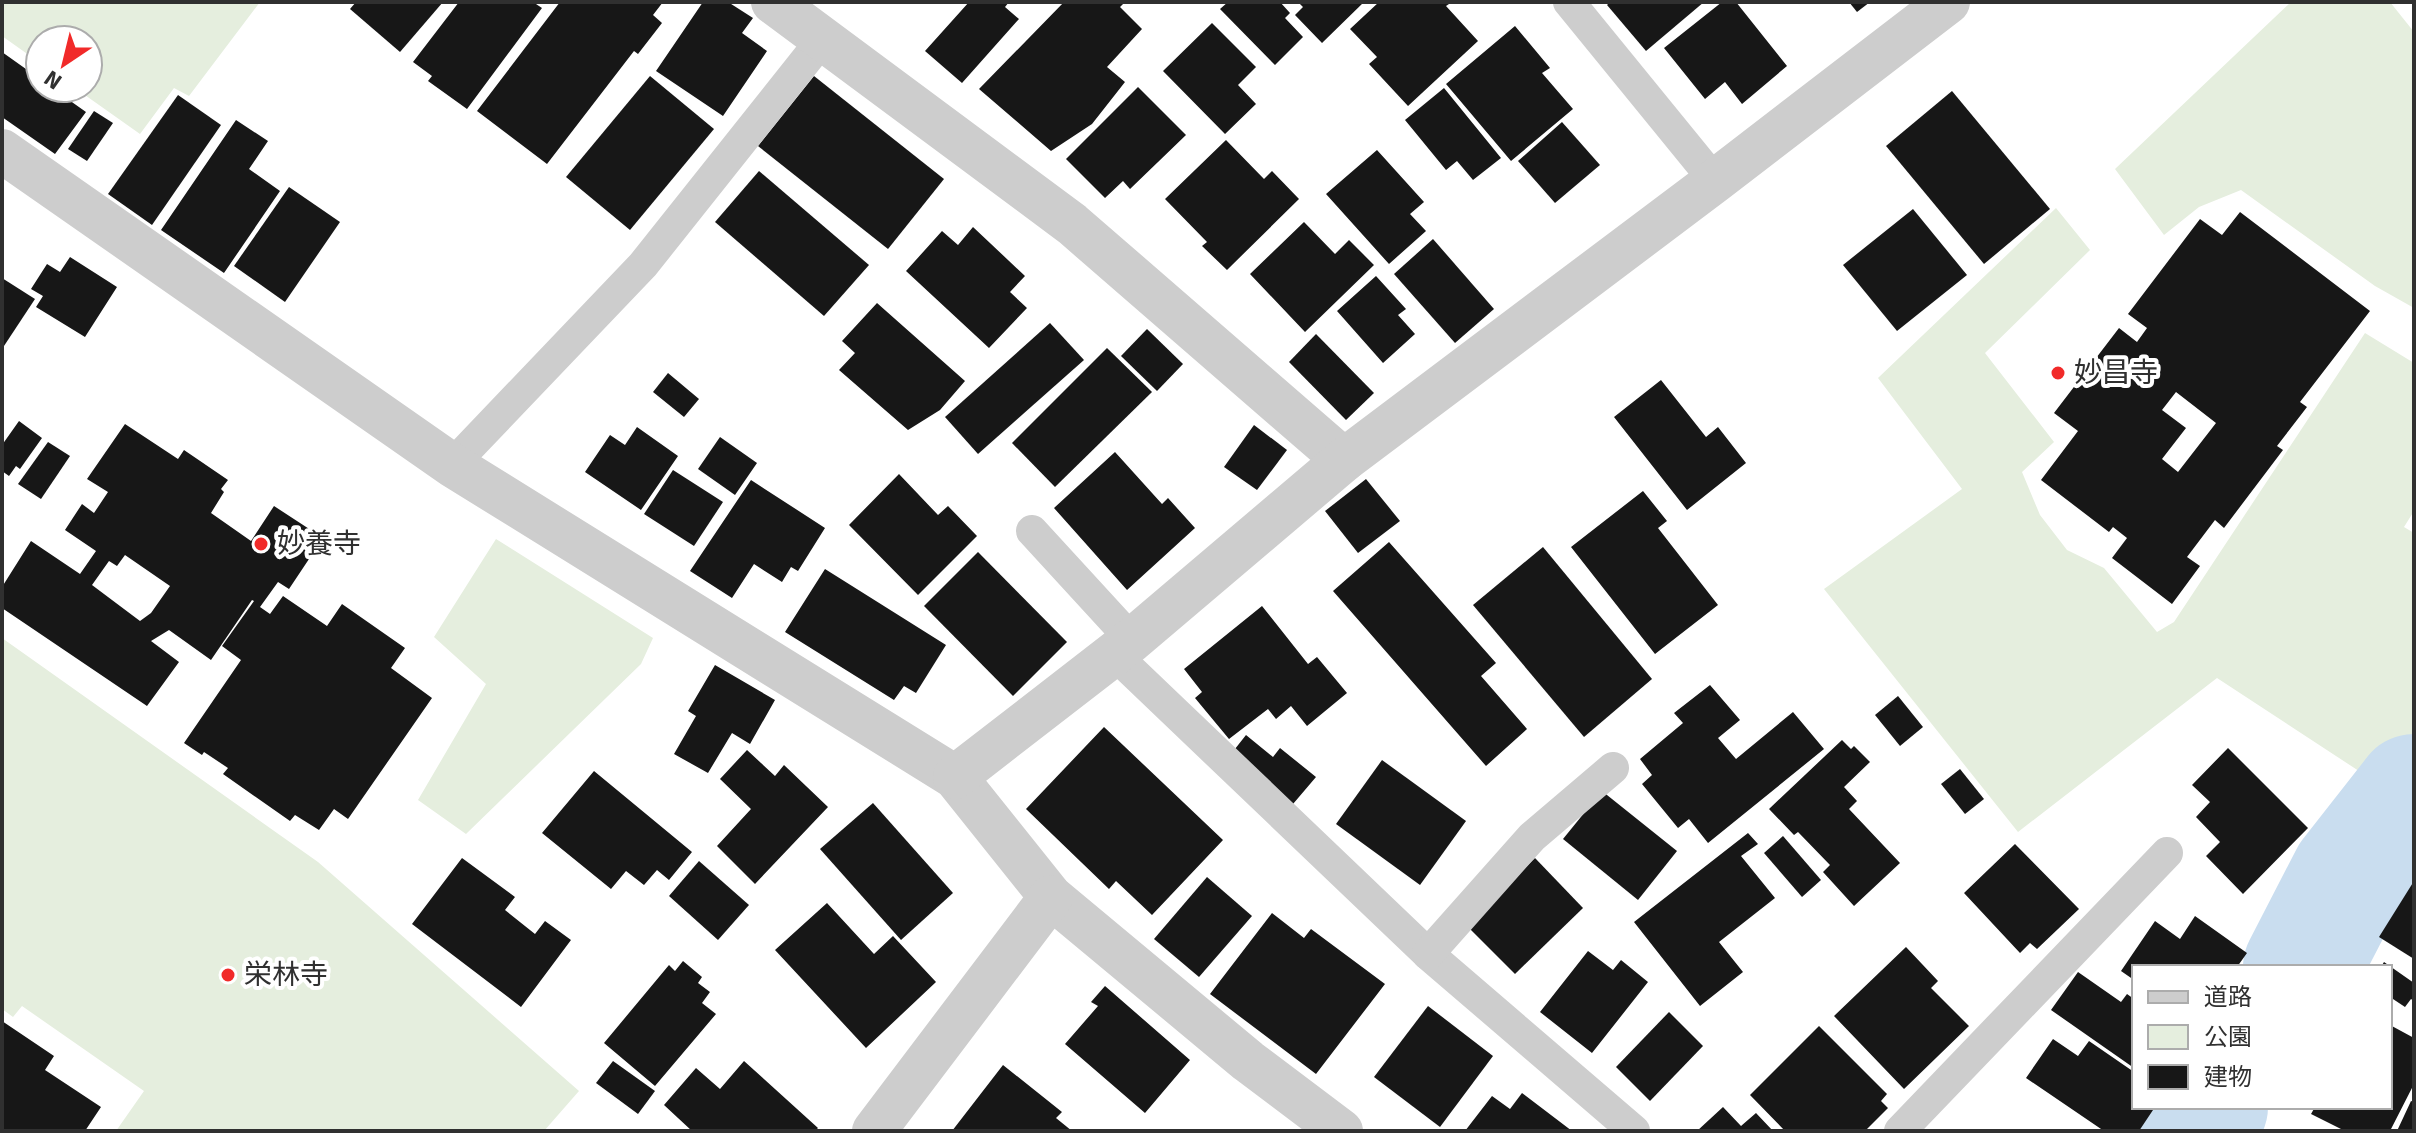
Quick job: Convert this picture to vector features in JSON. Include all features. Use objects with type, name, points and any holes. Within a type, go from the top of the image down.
[{"type":"street","points":[[773,2],[1072,224],[1344,460]]},
{"type":"street","points":[[955,777],[1123,647],[1344,460],[1948,2]]},
{"type":"street","points":[[2,151],[452,465],[955,777],[1051,897],[1248,1061],[1341,1131]]},
{"type":"street","points":[[874,1131],[1051,897]]},
{"type":"lane","points":[[1569,2],[1715,181]]},
{"type":"lane","points":[[452,465],[643,265],[822,40]]},
{"type":"lane","points":[[1032,531],[1123,647],[1428,954],[1634,1131]]},
{"type":"lane","points":[[1428,954],[1532,837],[1613,768]]},
{"type":"lane","points":[[1900,1131],[2167,853]]},
{"type":"green space","points":[[2,2],[260,2],[189,96],[174,88],[140,134],[98,104],[104,104],[104,24],[24,24],[24,52],[2,36]]},
{"type":"green space","points":[[2291,2],[2390,2],[2414,32],[2414,308],[2375,286],[2241,190],[2199,207],[2164,235],[2115,169]]},
{"type":"green space","points":[[2056,208],[2090,250],[1985,353],[2054,442],[2022,472],[2040,515],[2067,550],[2104,568],[2157,632],[2174,622],[2365,333],[2414,363],[2414,511],[2404,527],[2414,533],[2414,735],[2365,775],[2217,678],[2018,832],[1824,589],[1962,489],[1878,378]]},
{"type":"green space","points":[[496,539],[653,638],[641,664],[466,834],[418,800],[486,684],[434,637]]},
{"type":"green space","name":"栄林寺","points":[[2,638],[318,862],[579,1091],[544,1131],[116,1131],[144,1091],[22,1006],[13,1017],[2,1009]]},
{"type":"building","points":[[356,2],[443,2],[400,52],[350,9]]},
{"type":"building","points":[[459,2],[533,2],[542,8],[467,109],[428,81],[432,76],[413,62]]},
{"type":"building","points":[[560,2],[663,2],[653,15],[662,23],[638,54],[634,51],[547,164],[477,111]]},
{"type":"building","points":[[703,2],[728,2],[753,18],[742,33],[767,51],[723,116],[656,71]]},
{"type":"building","points":[[969,2],[1009,2],[1005,7],[1019,19],[962,83],[925,51]]},
{"type":"building","points":[[1064,2],[1125,2],[1120,7],[1142,29],[1107,67],[1125,82],[1092,124],[1051,151],[979,89]]},
{"type":"building","points":[[1228,2],[1280,2],[1290,13],[1285,18],[1303,37],[1275,65],[1220,9]]},
{"type":"building","points":[[1298,2],[1364,2],[1322,43],[1295,15],[1303,7]]},
{"type":"building","points":[[1379,2],[1452,2],[1446,6],[1478,41],[1408,106],[1369,64],[1377,57],[1350,29]]},
{"type":"building","points":[[1610,2],[1704,2],[1646,51],[1607,5]]},
{"type":"building","points":[[1722,2],[1736,2],[1787,66],[1742,104],[1725,82],[1705,99],[1664,48]]},
{"type":"building","points":[[1849,2],[1870,2],[1857,12]]},
{"type":"building","points":[[1212,23],[1256,67],[1238,85],[1256,104],[1225,134],[1163,71]]},
{"type":"building","points":[[1515,26],[1550,68],[1542,73],[1573,109],[1511,161],[1446,84]]},
{"type":"building","points":[[2,52],[24,68],[24,104],[75,104],[86,112],[55,154],[2,117]]},
{"type":"building","points":[[650,76],[714,129],[630,230],[566,177]]},
{"type":"building","points":[[814,76],[944,179],[888,249],[758,146]]},
{"type":"building","points":[[1138,87],[1186,135],[1130,189],[1123,181],[1105,198],[1066,159]]},
{"type":"building","points":[[1444,88],[1501,158],[1473,180],[1457,161],[1446,170],[1405,120]]},
{"type":"building","points":[[1952,91],[2050,209],[1984,264],[1886,146]]},
{"type":"building","points":[[178,95],[221,125],[152,225],[108,194]]},
{"type":"building","points":[[94,111],[113,123],[87,161],[68,149]]},
{"type":"building","points":[[236,120],[268,141],[249,169],[280,191],[224,273],[161,230]]},
{"type":"building","points":[[1562,122],[1600,165],[1555,203],[1518,161]]},
{"type":"building","points":[[1226,140],[1264,179],[1272,171],[1299,199],[1227,270],[1202,246],[1207,242],[1165,199]]},
{"type":"building","points":[[1377,150],[1424,202],[1410,214],[1426,231],[1389,264],[1326,194]]},
{"type":"building","points":[[759,171],[869,265],[824,316],[715,222]]},
{"type":"building","points":[[289,187],[340,222],[285,302],[234,266]]},
{"type":"building","points":[[1913,209],[1967,275],[1897,331],[1843,265]]},
{"type":"building","points":[[2240,212],[2370,311],[2300,402],[2307,407],[2277,446],[2283,450],[2224,528],[2215,520],[2187,557],[2200,566],[2172,604],[2112,558],[2127,538],[2113,527],[2109,532],[2041,480],[2078,431],[2054,413],[2119,328],[2137,342],[2147,328],[2128,314],[2200,219],[2222,235]],"holes":[[[2176,392],[2216,423],[2178,472],[2162,459],[2186,428],[2162,410]]]},
{"type":"building","points":[[1304,222],[1335,254],[1349,240],[1374,265],[1305,332],[1250,274]]},
{"type":"building","points":[[973,227],[1025,276],[1010,292],[1027,308],[989,348],[906,271],[942,231],[958,245]]},
{"type":"building","points":[[1433,239],[1494,309],[1455,343],[1394,274]]},
{"type":"building","points":[[70,257],[117,287],[85,337],[36,307],[43,296],[31,289],[47,264],[60,272]]},
{"type":"building","points":[[1376,276],[1406,309],[1398,315],[1415,334],[1383,363],[1337,311]]},
{"type":"building","points":[[2,278],[35,299],[2,349]]},
{"type":"building","points":[[877,303],[965,381],[940,410],[908,430],[839,370],[855,353],[842,341]]},
{"type":"building","points":[[1050,323],[1084,360],[978,454],[945,417]]},
{"type":"building","points":[[1147,329],[1183,364],[1157,391],[1121,356]]},
{"type":"building","points":[[1316,334],[1374,393],[1346,420],[1289,362]]},
{"type":"building","points":[[1107,348],[1152,392],[1055,487],[1012,443]]},
{"type":"building","points":[[668,373],[699,399],[684,417],[653,392]]},
{"type":"building","points":[[1661,380],[1706,437],[1718,427],[1746,463],[1687,510],[1614,417]]},
{"type":"building","points":[[19,421],[42,438],[20,469],[16,466],[9,476],[2,471],[2,445]]},
{"type":"building","points":[[125,424],[178,459],[184,450],[228,480],[211,513],[251,541],[274,506],[323,538],[289,589],[278,582],[260,607],[270,614],[283,596],[327,626],[342,604],[405,648],[391,668],[432,698],[348,819],[334,809],[319,830],[295,815],[290,821],[223,774],[228,768],[184,743],[241,660],[222,646],[254,601],[211,660],[169,630],[151,641],[179,662],[147,706],[2,608],[2,587],[31,541],[80,574],[96,551],[65,530],[82,504],[94,513],[108,492],[87,479]],"holes":[[[125,555],[170,586],[151,613],[140,621],[92,585],[109,561],[117,566]]]},
{"type":"building","points":[[1254,425],[1287,450],[1257,490],[1224,467]]},
{"type":"building","points":[[637,427],[678,456],[641,510],[585,472],[610,435],[625,445]]},
{"type":"building","points":[[720,437],[757,463],[735,495],[698,469]]},
{"type":"building","points":[[48,442],[70,456],[41,499],[18,484]]},
{"type":"building","points":[[1115,452],[1162,504],[1168,498],[1195,528],[1127,590],[1054,508]]},
{"type":"building","points":[[673,470],[723,502],[694,546],[644,514]]},
{"type":"building","points":[[899,474],[938,515],[948,506],[977,536],[918,595],[849,525]]},
{"type":"building","points":[[1366,479],[1400,521],[1358,553],[1325,511]]},
{"type":"building","points":[[751,480],[825,528],[798,571],[791,567],[782,582],[754,564],[732,598],[690,571]]},
{"type":"building","points":[[1643,491],[1667,521],[1658,528],[1718,605],[1655,654],[1571,547]]},
{"type":"building","points":[[1389,542],[1496,663],[1481,676],[1527,729],[1486,766],[1333,591]]},
{"type":"building","points":[[1543,547],[1652,679],[1584,737],[1473,605]]},
{"type":"building","points":[[978,552],[1067,642],[1013,696],[924,606]]},
{"type":"building","points":[[825,569],[946,645],[916,693],[904,686],[894,700],[785,632]]},
{"type":"building","points":[[1262,606],[1308,664],[1317,657],[1347,693],[1307,726],[1291,706],[1276,719],[1268,709],[1229,739],[1195,698],[1202,692],[1184,669]]},
{"type":"building","points":[[715,665],[775,700],[750,744],[732,733],[708,773],[674,754],[696,716],[688,711]]},
{"type":"building","points":[[1710,685],[1740,720],[1718,738],[1736,759],[1793,712],[1824,749],[1708,843],[1689,819],[1678,828],[1642,784],[1652,775],[1640,759],[1683,723],[1674,713]]},
{"type":"building","points":[[1898,696],[1923,727],[1900,746],[1875,715]]},
{"type":"building","points":[[1104,727],[1223,840],[1152,915],[1116,881],[1109,889],[1026,809]]},
{"type":"building","points":[[1246,735],[1273,757],[1280,748],[1316,777],[1293,804],[1231,754]]},
{"type":"building","points":[[1842,740],[1851,749],[1854,746],[1870,762],[1844,787],[1857,801],[1849,809],[1900,863],[1854,906],[1823,872],[1830,865],[1798,832],[1794,835],[1769,809]]},
{"type":"building","points":[[2228,748],[2308,828],[2243,894],[2206,856],[2220,842],[2196,817],[2210,802],[2192,785]]},
{"type":"building","points":[[747,750],[775,776],[784,765],[828,807],[755,884],[717,846],[751,809],[720,779]]},
{"type":"building","points":[[1382,760],[1466,821],[1420,885],[1336,824]]},
{"type":"building","points":[[1960,769],[1984,799],[1965,814],[1941,784]]},
{"type":"building","points":[[594,771],[692,852],[669,880],[657,870],[644,885],[626,871],[611,889],[542,833]]},
{"type":"building","points":[[1602,791],[1677,851],[1638,900],[1563,839]]},
{"type":"building","points":[[873,803],[953,893],[901,940],[820,849]]},
{"type":"building","points":[[1748,833],[1758,844],[1741,856],[1775,898],[1719,942],[1743,972],[1700,1006],[1634,922]]},
{"type":"building","points":[[1783,836],[1821,880],[1802,897],[1764,853]]},
{"type":"building","points":[[2015,844],[2079,909],[2037,949],[2030,943],[2020,953],[1964,893]]},
{"type":"building","points":[[462,858],[515,897],[505,910],[535,934],[545,921],[571,940],[521,1007],[412,924]]},
{"type":"building","points":[[1535,858],[1583,908],[1515,974],[1466,925]]},
{"type":"building","points":[[699,861],[749,905],[718,940],[669,896]]},
{"type":"building","points":[[1207,877],[1252,916],[1199,977],[1154,939]]},
{"type":"building","points":[[2414,881],[2414,959],[2379,937]]},
{"type":"building","points":[[827,903],[874,954],[893,936],[936,982],[866,1048],[775,950]]},
{"type":"building","points":[[1272,913],[1304,938],[1311,929],[1385,984],[1316,1074],[1210,994]]},
{"type":"building","points":[[2195,916],[2247,953],[2238,965],[2132,965],[2132,979],[2121,971],[2155,921],[2180,939]]},
{"type":"building","points":[[1906,947],[1938,981],[1931,988],[1969,1026],[1904,1089],[1834,1016]]},
{"type":"building","points":[[1588,951],[1613,970],[1621,960],[1648,982],[1592,1053],[1540,1012]]},
{"type":"building","points":[[683,961],[702,977],[698,983],[710,992],[702,1003],[716,1014],[655,1086],[604,1043],[669,965],[675,971]]},
{"type":"building","points":[[2392,968],[2414,983],[2414,1001],[2411,999],[2405,1007],[2392,998]]},
{"type":"building","points":[[2078,972],[2121,1002],[2127,994],[2132,998],[2132,1067],[2051,1010]]},
{"type":"building","points":[[1105,986],[1190,1060],[1145,1113],[1065,1044],[1098,1006],[1091,1002]]},
{"type":"building","points":[[1428,1006],[1493,1056],[1440,1127],[1374,1077]]},
{"type":"building","points":[[1669,1012],[1703,1046],[1650,1101],[1616,1067]]},
{"type":"building","points":[[2,1021],[54,1056],[45,1070],[101,1107],[85,1131],[2,1131]]},
{"type":"building","points":[[1819,1026],[1887,1094],[1881,1101],[1888,1108],[1865,1131],[1785,1131],[1750,1095]]},
{"type":"building","points":[[2392,1026],[2414,1038],[2414,1084],[2390,1131],[2345,1131],[2311,1114],[2314,1109],[2392,1109]]},
{"type":"building","points":[[2053,1039],[2078,1056],[2089,1041],[2132,1071],[2132,1109],[2154,1109],[2139,1131],[2104,1131],[2026,1078]]},
{"type":"building","points":[[613,1061],[655,1091],[638,1114],[596,1083]]},
{"type":"building","points":[[744,1061],[818,1128],[815,1131],[692,1131],[664,1105],[696,1068],[720,1089]]},
{"type":"building","points":[[1003,1065],[1062,1112],[1056,1118],[1072,1131],[952,1131]]},
{"type":"building","points":[[1522,1093],[1572,1131],[1465,1131],[1492,1096],[1510,1109]]},
{"type":"building","points":[[2411,1101],[2414,1102],[2414,1131],[2397,1131]]},
{"type":"building","points":[[1723,1107],[1741,1126],[1756,1113],[1773,1131],[1697,1131]]},
{"type":"waterway","points":[[2303,965],[2349,876],[2414,793]]},
{"type":"waterway","points":[[2192,1131],[2208,1109]]},
{"type":"place","name":"妙昌寺","points":[[2058,373]]},
{"type":"place","name":"妙養寺","points":[[261,544]]},
{"type":"place","name":"栄林寺","points":[[228,975]]}]
